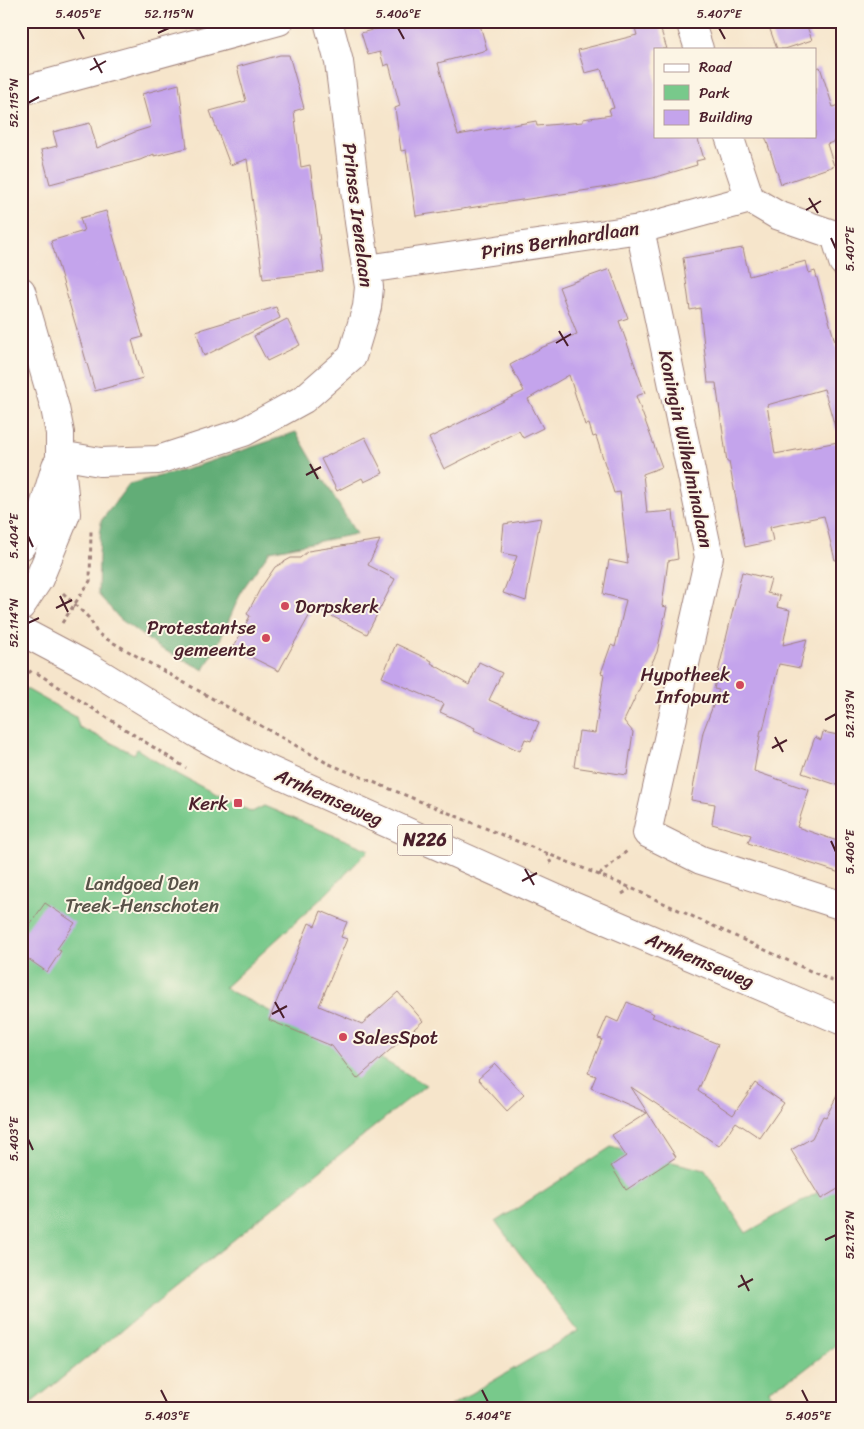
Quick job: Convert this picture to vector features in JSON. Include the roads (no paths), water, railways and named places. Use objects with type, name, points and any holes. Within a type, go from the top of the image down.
[{"type":"street","points":[[21,92],[279,21]]},
{"type":"street","name":"Prinses Irenelaan","points":[[60,455],[100,462],[158,460],[244,432],[304,399],[352,357],[367,307],[369,287],[339,62],[328,21]]},
{"type":"street","points":[[690,21],[699,48]]},
{"type":"street","points":[[730,138],[750,199],[777,215],[835,235],[843,262]]},
{"type":"street","name":"Prins Bernhardlaan","points":[[367,269],[640,229],[750,199]]},
{"type":"street","name":"Koningin Wilhelminalaan","points":[[640,229],[709,557],[648,823],[701,860],[843,906]]},
{"type":"street","points":[[21,291],[55,408],[60,433],[60,455],[66,514],[39,579],[21,606]]},
{"type":"street","points":[[21,546],[42,513],[60,455]]},
{"type":"street","name":"Arnhemseweg","points":[[21,631],[89,667],[198,734],[242,758],[568,904],[843,1021]]},
{"type":"place","name":"Dorpskerk","points":[[285,606]]},
{"type":"place","name":"Protestantse gemeente","points":[[266,638]]},
{"type":"place","name":"Hypotheek Infopunt","points":[[740,685]]},
{"type":"place","name":"Kerk","points":[[238,803]]},
{"type":"place","name":"SalesSpot","points":[[343,1037]]},
{"type":"park label","name":"Landgoed Den Treek-Henschoten","points":[[142,894]]}]
